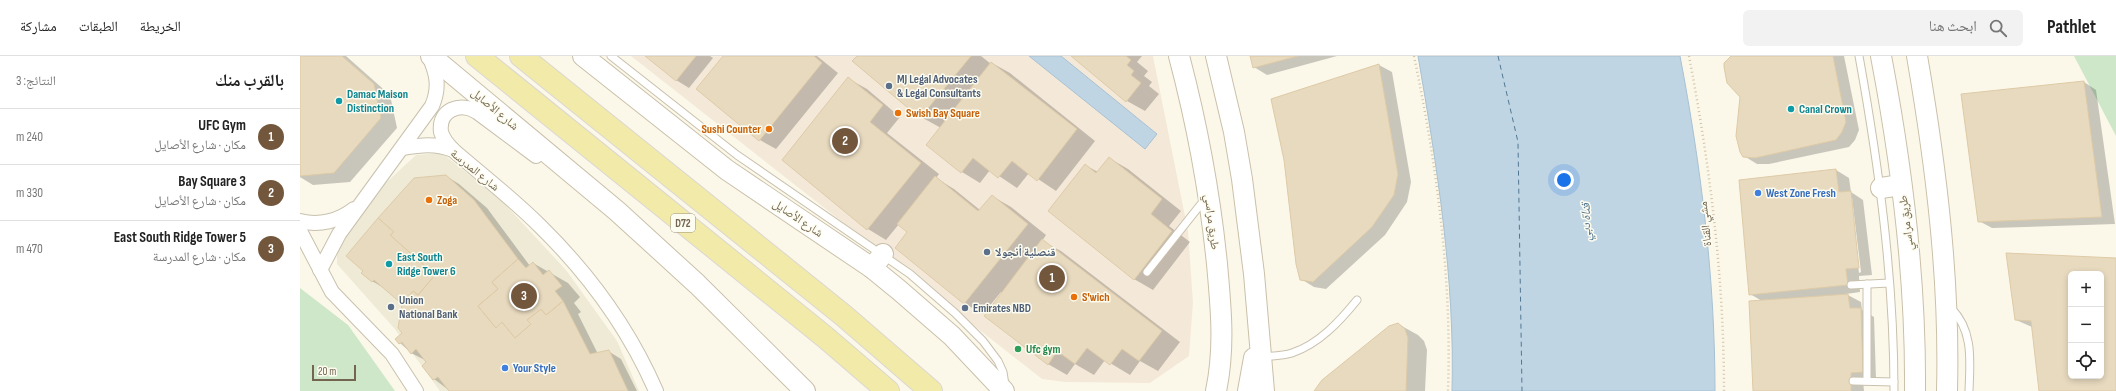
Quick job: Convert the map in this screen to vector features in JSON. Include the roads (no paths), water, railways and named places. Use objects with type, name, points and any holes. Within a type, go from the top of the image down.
[{"type":"main road","name":"D72","points":[[477,56],[813,327],[888,391]]},
{"type":"main road","name":"D72","points":[[521,56],[843,314],[931,391]]},
{"type":"street","points":[[320,270],[330,248],[358,206],[428,113],[436,98],[437,80],[430,56]]},
{"type":"street","name":"شارع الأصايل","points":[[430,56],[576,176],[685,273],[805,391]]},
{"type":"street","name":"شارع الأصايل","points":[[583,56],[727,170],[877,261],[1005,391]]},
{"type":"street","name":"طريق مراسي","points":[[1179,56],[1199,142],[1208,195],[1222,317],[1221,357],[1216,391]]},
{"type":"street","points":[[1216,56],[1234,132],[1242,179],[1251,242],[1256,322],[1264,391]]},
{"type":"street","name":"طريق مراسي","points":[[1881,56],[1895,134],[1909,252],[1915,391]]},
{"type":"street","points":[[1917,56],[1933,163],[1945,303],[1947,391]]},
{"type":"street","points":[[453,150],[444,140],[441,132],[445,115],[452,109],[461,106],[470,107],[535,155],[576,176]]},
{"type":"street","name":"شارع المدرسة","points":[[402,148],[430,144],[453,150],[540,225],[579,267],[597,290],[628,338],[656,391]]},
{"type":"street","points":[[1881,188],[1901,185]]},
{"type":"street","points":[[300,221],[317,223],[332,221],[346,215],[358,206]]},
{"type":"street","points":[[300,231],[332,292],[392,354],[416,391]]},
{"type":"street","points":[[1248,391],[1254,360],[1256,322]]},
{"type":"lane","points":[[612,56],[738,155],[877,261]]},
{"type":"lane","points":[[1859,56],[1881,188],[1890,283],[1894,391]]},
{"type":"lane","points":[[1147,272],[1208,195]]},
{"type":"lane","points":[[1851,285],[1890,283]]},
{"type":"lane","points":[[1867,284],[1867,381]]},
{"type":"lane","points":[[1261,357],[1292,353],[1308,345],[1344,317],[1357,300]]},
{"type":"lane","points":[[1945,303],[1960,319],[1968,340],[1970,362],[1969,391]]},
{"type":"lane","points":[[1853,381],[1894,382]]},
{"type":"water","points":[[1029,56],[1061,56],[1157,134],[1145,149]]},
{"type":"water","name":"قناة دبي","points":[[1418,56],[1680,56],[1688,97],[1705,223],[1712,307],[1715,391],[1452,391],[1451,307],[1448,265],[1432,139]]},
{"type":"place","name":"MJ Legal Advocates & Legal Consultants","points":[[889,86]]},
{"type":"place","name":"Damac Maison Distinction","points":[[339,101]]},
{"type":"place","name":"Canal Crown","points":[[1791,109]]},
{"type":"place","name":"Swish Bay Square","points":[[898,113]]},
{"type":"place","name":"Sushi Counter","points":[[769,129]]},
{"type":"place","name":"Bay Square 3","points":[[845,141]]},
{"type":"place","name":"West Zone Fresh","points":[[1758,193]]},
{"type":"place","name":"Zoga","points":[[429,200]]},
{"type":"place","name":"قنصلية أنجولا","points":[[987,252]]},
{"type":"place","name":"East South Ridge Tower 6","points":[[389,264]]},
{"type":"place","name":"UFC Gym","points":[[1052,278]]},
{"type":"place","name":"East South Ridge Tower 5","points":[[524,296]]},
{"type":"place","name":"S'wich","points":[[1074,297]]},
{"type":"place","name":"Union National Bank","points":[[391,307]]},
{"type":"place","name":"Emirates NBD","points":[[965,308]]},
{"type":"place","name":"Ufc gym","points":[[1018,349]]},
{"type":"place","name":"Your Style","points":[[505,368]]}]
